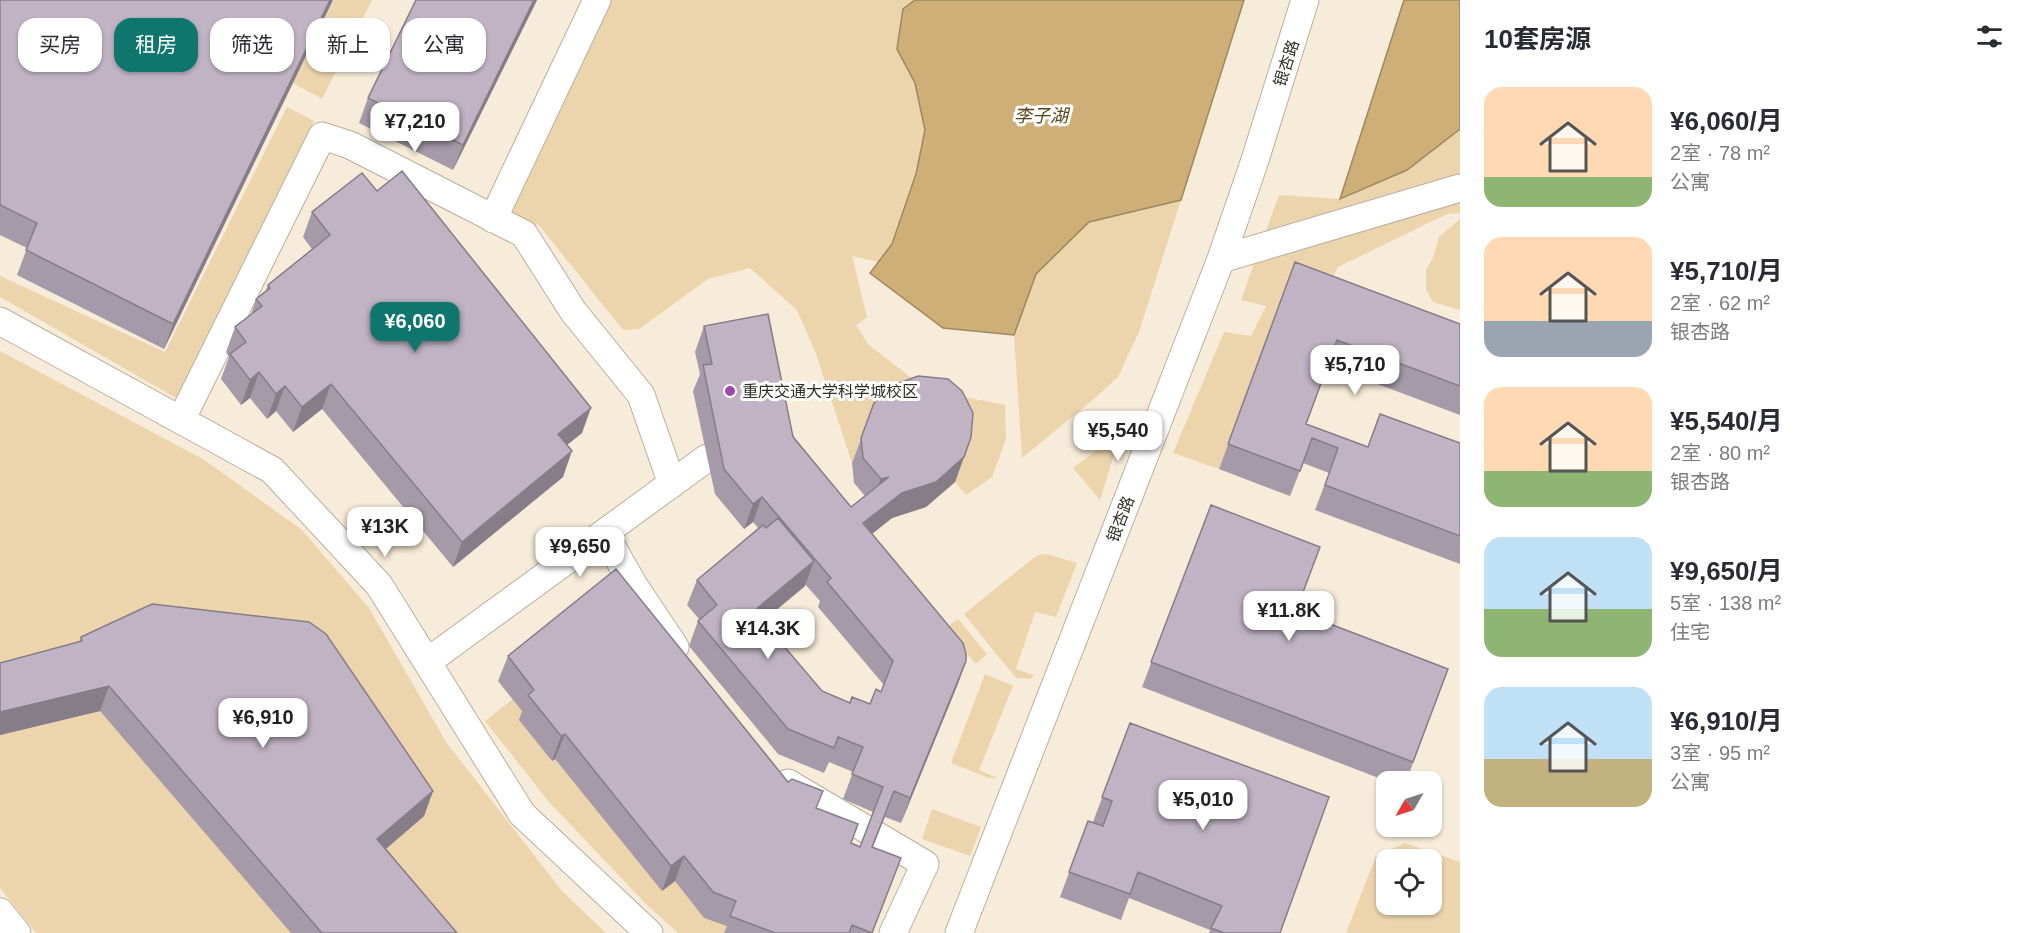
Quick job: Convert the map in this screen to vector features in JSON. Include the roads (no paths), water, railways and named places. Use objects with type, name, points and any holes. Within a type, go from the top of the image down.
[{"type":"street","points":[[493,219],[597,0]]},
{"type":"street","name":"银杏路","points":[[968,930],[1221,259],[1305,0]]},
{"type":"street","points":[[181,420],[322,136],[350,145],[524,234],[573,311],[641,395],[672,484]]},
{"type":"street","points":[[1221,259],[1460,188]]},
{"type":"street","points":[[0,321],[272,470],[379,585],[522,814],[649,933]]},
{"type":"street","points":[[427,662],[707,458]]},
{"type":"street","points":[[604,533],[633,584],[688,668]]},
{"type":"street","points":[[774,767],[789,785],[925,864],[893,933]]},
{"type":"street","points":[[0,912],[17,933]]},
{"type":"water","name":"李子湖","points":[[915,0],[1244,0],[1181,200],[1089,222],[1036,274],[1014,335],[943,328],[870,273],[892,244],[916,174],[925,130],[915,83],[897,49],[903,9]]},
{"type":"water","points":[[1404,0],[1460,0],[1460,129],[1407,170],[1340,199]]},
{"type":"place","name":"重庆交通大学科学城校区","points":[[730,391]]}]
